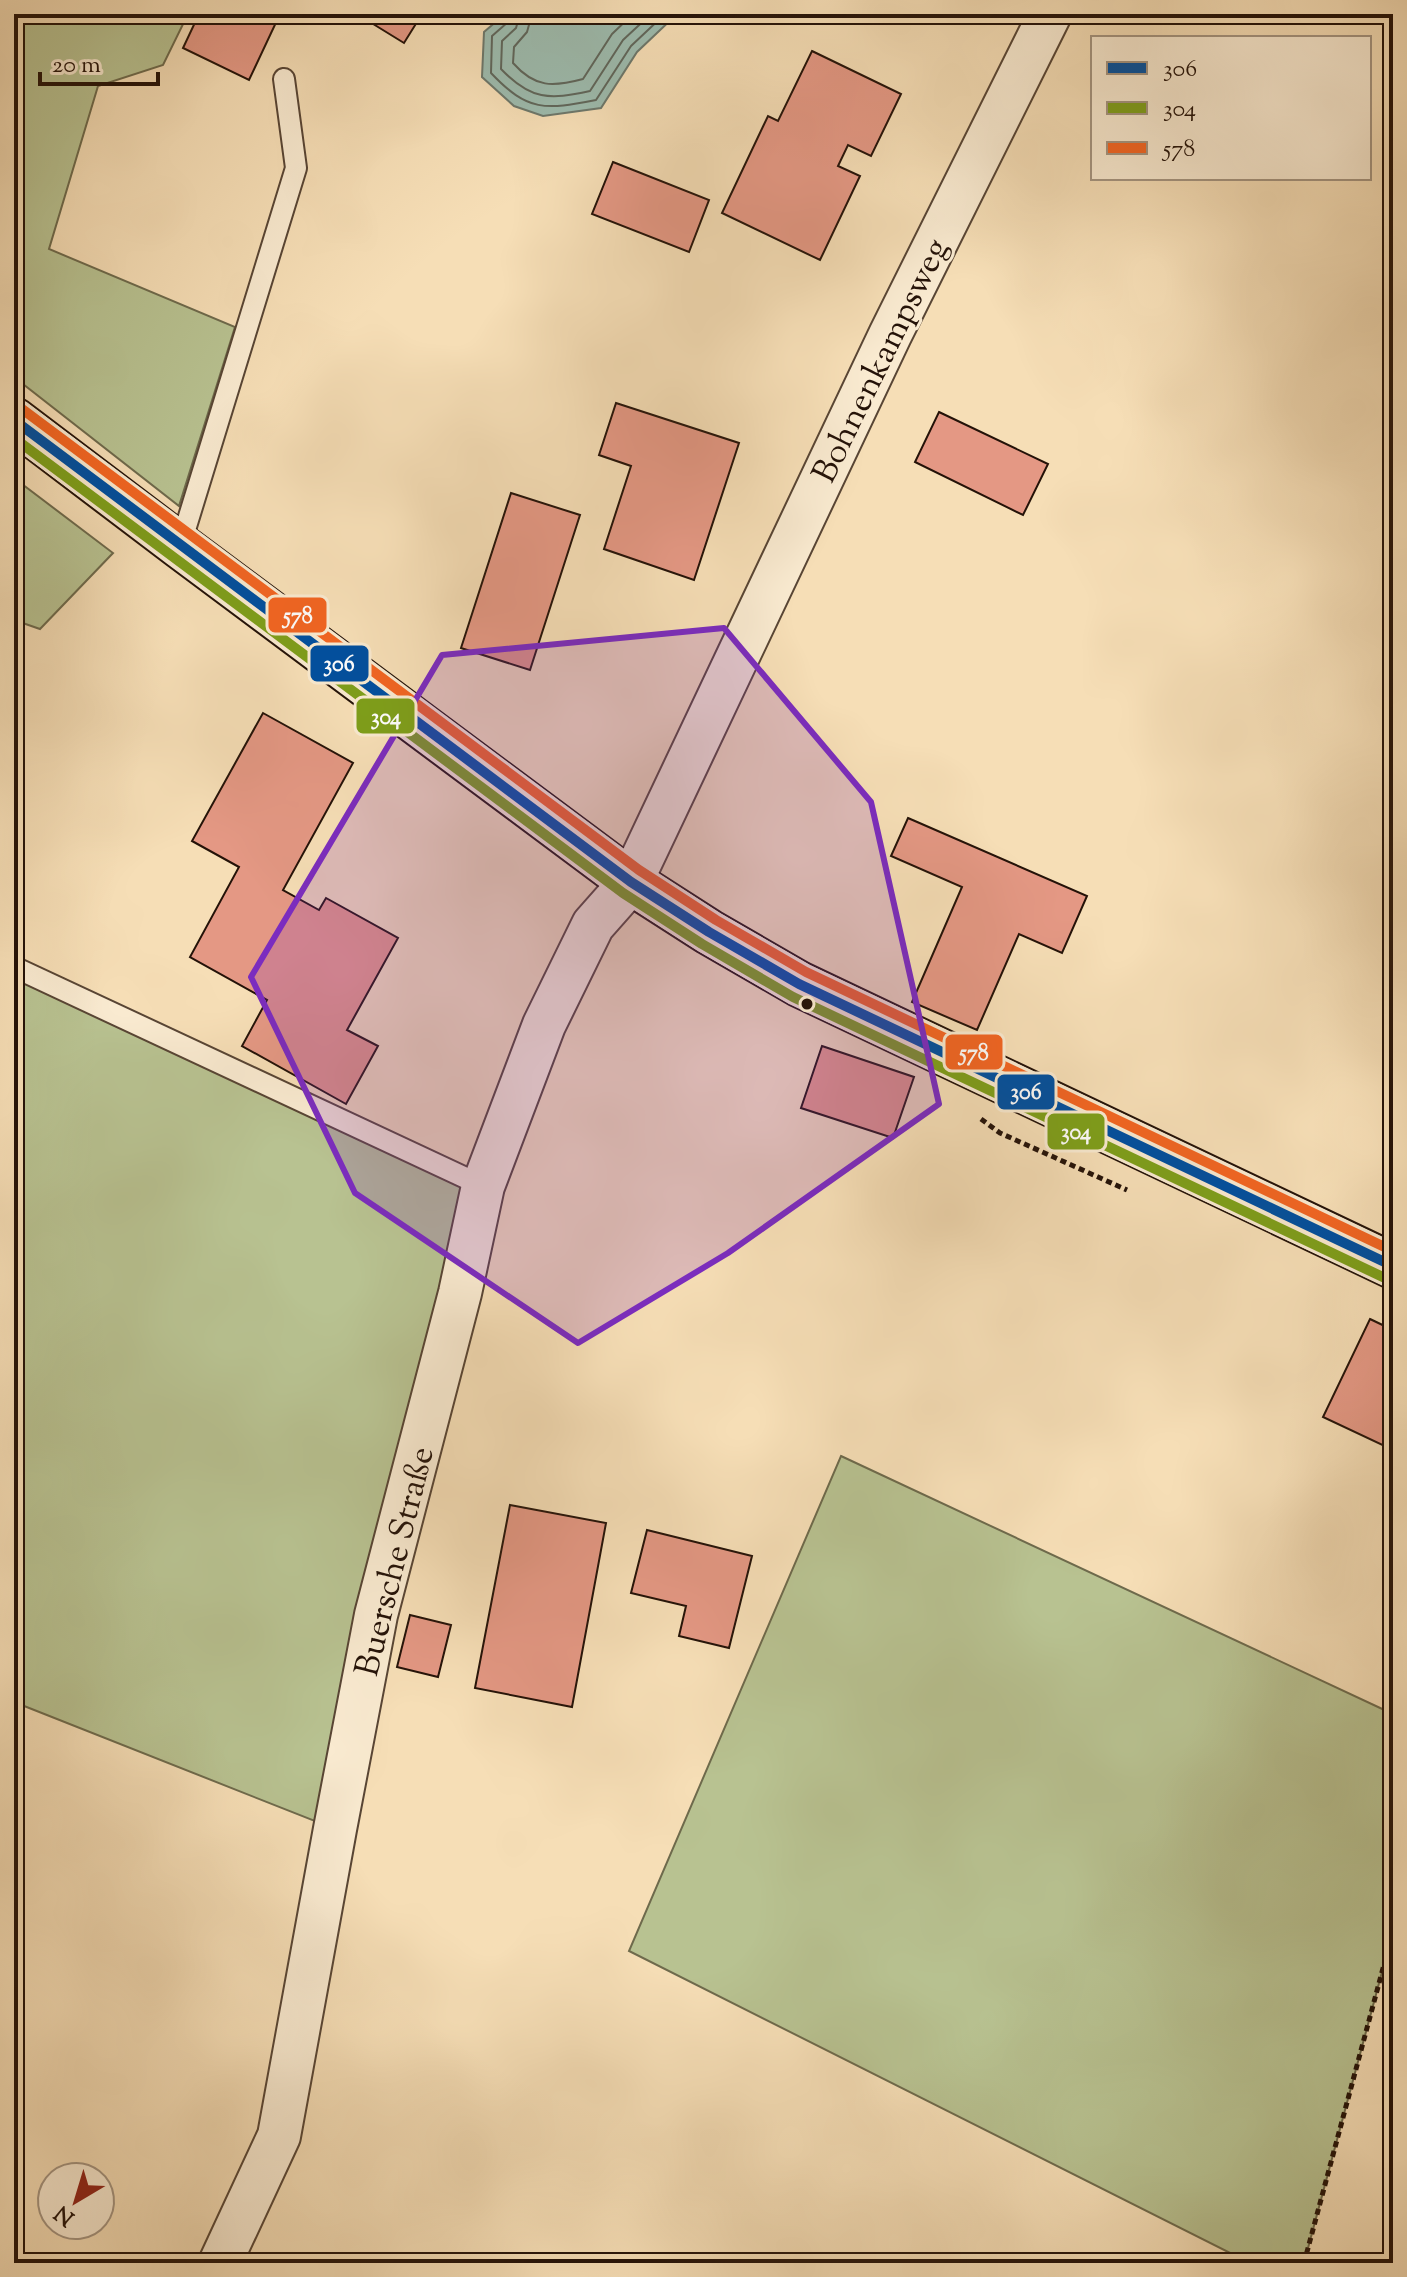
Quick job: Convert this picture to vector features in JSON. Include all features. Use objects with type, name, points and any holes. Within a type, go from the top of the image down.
[{"type":"main road","points":[[14,420],[631,882],[709,932],[799,984],[1393,1266]]},
{"type":"street","name":"Bohnenkampsweg","points":[[631,882],[890,335],[1050,14]]},
{"type":"street","name":"Buersche Straße","points":[[220,2263],[279,2136],[376,1615],[460,1293],[483,1186],[544,1025],[593,925],[631,882]]},
{"type":"lane","points":[[180,546],[296,168],[284,79]]},
{"type":"lane","points":[[14,967],[483,1186]]},
{"type":"path","points":[[1304,2263],[1393,1931]]},
{"type":"highlighted area","points":[[724,628],[871,802],[939,1104],[728,1253],[578,1343],[355,1193],[251,977],[442,655]]},
{"type":"green space","points":[[14,14],[188,14],[163,65],[98,86],[49,249],[235,327],[179,506],[14,377]]},
{"type":"green space","points":[[14,478],[113,553],[40,629],[14,620]]},
{"type":"green space","points":[[14,967],[483,1186],[335,1829],[14,1702]]},
{"type":"green space","points":[[841,1456],[1393,1714],[1393,1931],[1304,2263],[1250,2263],[629,1951]]},
{"type":"water","points":[[505,14],[677,14],[637,52],[601,108],[543,116],[514,106],[482,77],[484,32]]},
{"type":"building","points":[[199,14],[280,14],[249,80],[183,48]]},
{"type":"building","points":[[357,14],[422,14],[404,43]]},
{"type":"building","points":[[812,51],[901,94],[871,156],[848,145],[838,166],[860,176],[820,260],[722,213],[768,116],[778,121]]},
{"type":"building","points":[[613,162],[709,200],[689,252],[592,214]]},
{"type":"building","points":[[616,403],[739,443],[694,580],[604,549],[631,466],[599,455]]},
{"type":"building","points":[[939,412],[1048,464],[1023,515],[915,462]]},
{"type":"building","points":[[511,493],[580,515],[530,670],[461,648]]},
{"type":"building","points":[[263,713],[353,763],[283,890],[319,910],[326,898],[398,938],[347,1030],[378,1046],[346,1104],[242,1046],[267,1000],[190,957],[239,867],[192,841]]},
{"type":"building","points":[[908,818],[1087,896],[1062,953],[1019,934],[977,1030],[912,1002],[962,887],[891,856]]},
{"type":"building","points":[[822,1046],[914,1077],[893,1138],[801,1108]]},
{"type":"building","points":[[1370,1319],[1393,1330],[1393,1450],[1323,1417]]},
{"type":"building","points":[[510,1505],[606,1523],[572,1707],[475,1688]]},
{"type":"building","points":[[647,1530],[752,1556],[729,1648],[679,1636],[686,1606],[631,1593]]},
{"type":"building","points":[[410,1615],[451,1625],[438,1677],[397,1667]]},
{"type":"transit line","name":"578","points":[[22,409],[639,870],[716,920],[806,972],[1393,1251]]},
{"type":"transit line","name":"306","points":[[14,420],[631,882],[709,932],[799,984],[1393,1266]]},
{"type":"transit line","name":"304","points":[[14,438],[623,893],[702,944],[793,997],[1387,1279]]}]
